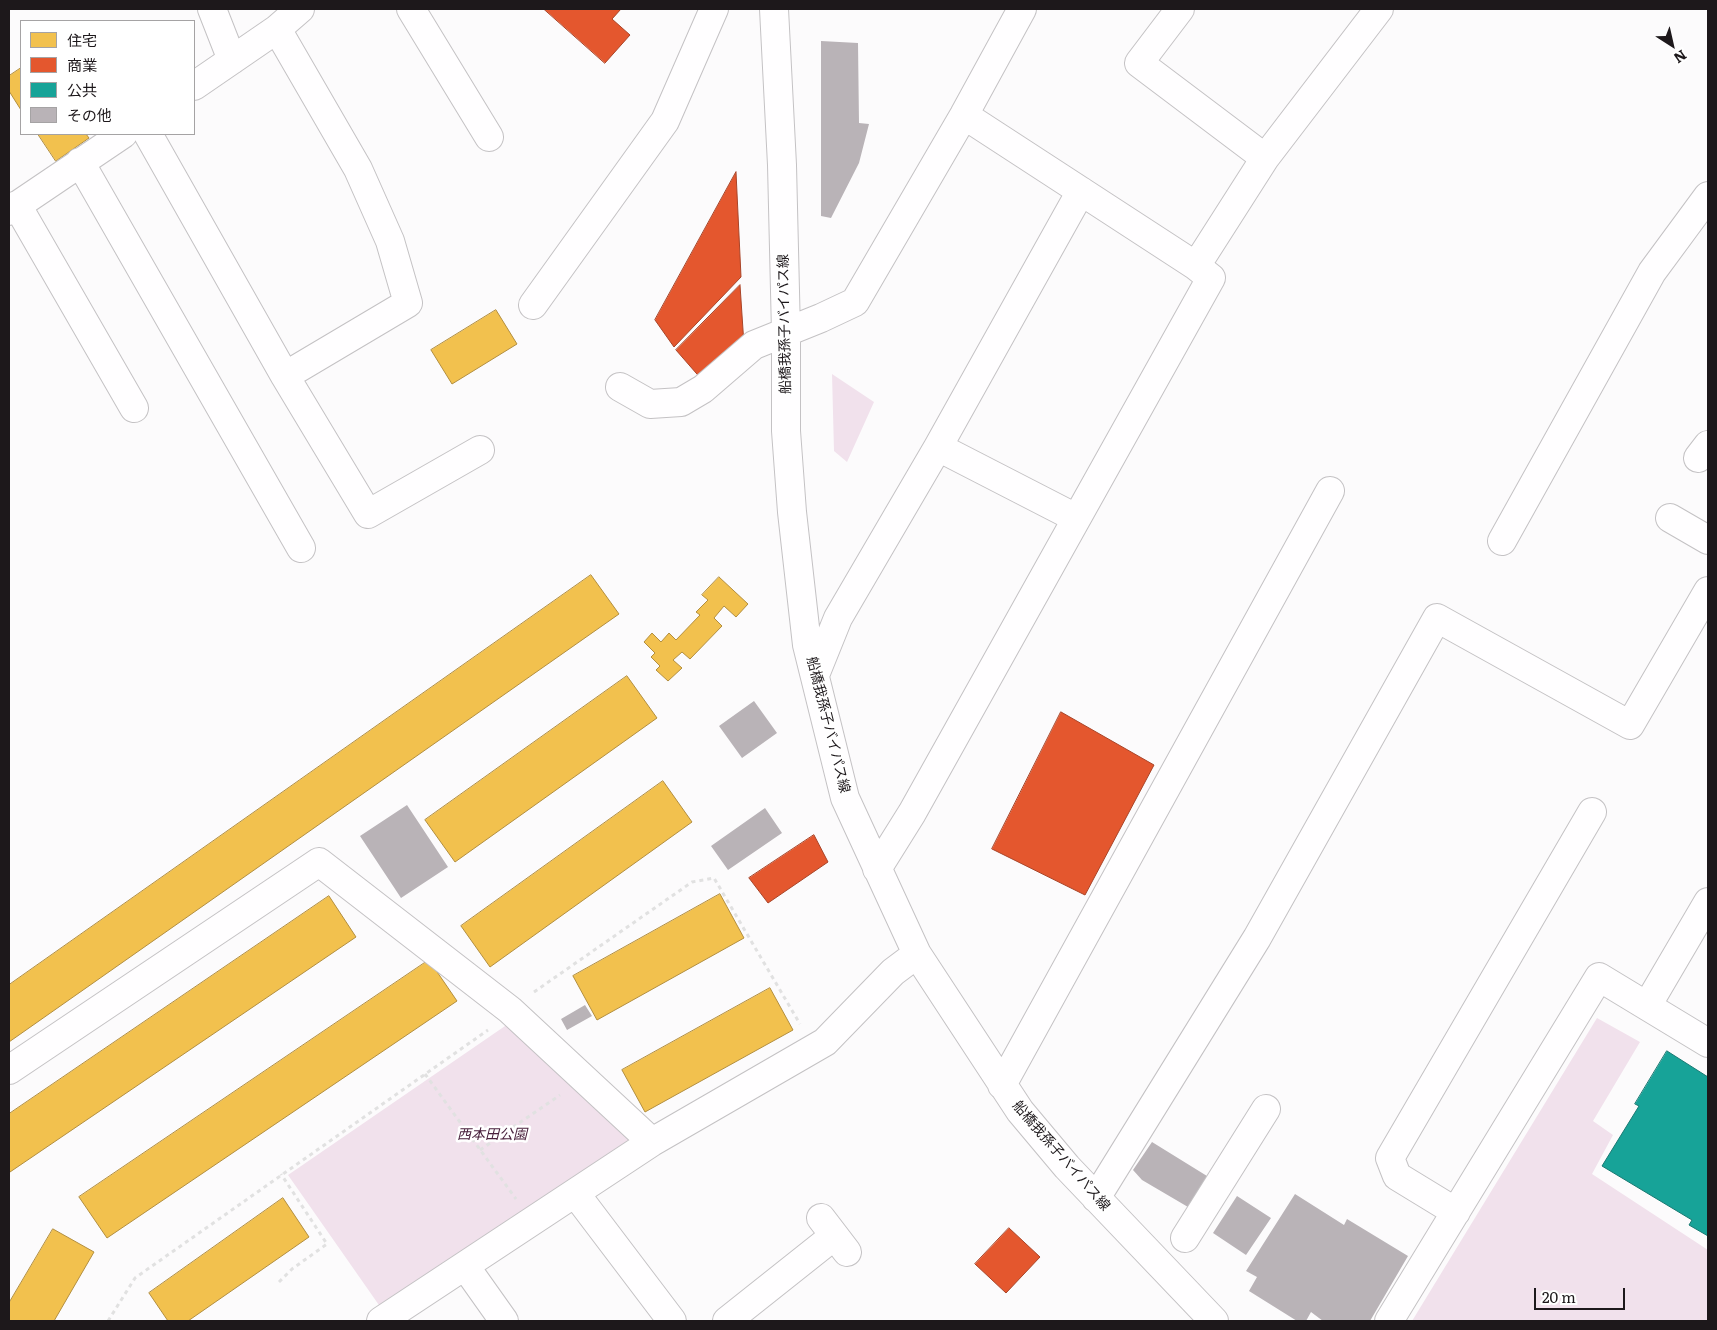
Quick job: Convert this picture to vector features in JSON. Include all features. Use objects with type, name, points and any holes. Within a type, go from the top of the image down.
[{"type":"street","points":[[212,9],[232,60]]},
{"type":"street","points":[[195,85],[276,29],[300,9]]},
{"type":"street","points":[[411,9],[489,137]]},
{"type":"street","points":[[533,304],[666,120],[714,9]]},
{"type":"street","name":"船橋我孫子バイパス線","points":[[774,9],[782,165],[786,431],[792,503],[808,644],[845,798],[917,954],[1020,1111],[1067,1167],[1214,1321]]},
{"type":"street","points":[[620,387],[650,404],[681,402],[704,389],[754,345],[855,302],[964,115],[1022,9]]},
{"type":"street","points":[[1180,9],[1139,63],[1264,158]]},
{"type":"street","points":[[1196,266],[1264,158],[1379,9]]},
{"type":"street","points":[[276,29],[358,169],[390,241],[408,303],[285,376]]},
{"type":"street","points":[[877,868],[912,813],[1211,278],[1196,266],[1081,190],[964,115]]},
{"type":"street","points":[[121,135],[13,208],[134,408]]},
{"type":"street","points":[[149,135],[285,376],[368,514],[480,450]]},
{"type":"street","points":[[80,162],[301,548]]},
{"type":"street","points":[[815,674],[838,618],[938,448],[1081,190]]},
{"type":"street","points":[[1502,542],[1652,272],[1708,196]]},
{"type":"street","points":[[938,448],[1076,518]]},
{"type":"street","points":[[1002,1085],[1330,491]]},
{"type":"street","points":[[1670,518],[1708,540]]},
{"type":"street","points":[[1096,1198],[1256,938],[1437,618],[1630,725],[1708,591]]},
{"type":"street","points":[[1456,1212],[1397,1176],[1390,1158],[1592,812]]},
{"type":"street","points":[[9,1070],[319,862],[510,1010],[652,1142]]},
{"type":"street","points":[[1647,1006],[1708,902]]},
{"type":"street","points":[[381,1321],[652,1142],[826,1042],[893,972],[917,954]]},
{"type":"street","points":[[1389,1321],[1599,977],[1708,1043]]},
{"type":"street","points":[[1185,1238],[1266,1109]]},
{"type":"street","points":[[576,1193],[672,1321]]},
{"type":"street","points":[[728,1321],[834,1236]]},
{"type":"street","points":[[465,1266],[504,1321]]},
{"type":"path","points":[[534,992],[692,882],[714,878],[803,1029]]},
{"type":"path","points":[[108,1321],[135,1278],[492,1027]]},
{"type":"path","points":[[425,1074],[520,1206]]},
{"type":"path","points":[[480,1150],[584,1078]]},
{"type":"path","points":[[279,1282],[292,1269],[327,1244],[281,1174]]},
{"type":"green space","points":[[832,374],[874,402],[847,462],[834,451]]},
{"type":"green space","points":[[1597,1018],[1640,1042],[1593,1121],[1613,1135],[1592,1174],[1708,1250],[1708,1321],[1412,1321]]},
{"type":"green space","name":"西本田公園","points":[[508,1024],[632,1139],[381,1308],[288,1175]]},
{"type":"building: 住宅","points":[[20,69],[20,108],[9,91],[9,76]]},
{"type":"building: 住宅","points":[[39,135],[87,135],[89,138],[56,161]]},
{"type":"building: 住宅","points":[[496,310],[517,344],[452,384],[431,350]]},
{"type":"building: 住宅","points":[[591,575],[619,614],[9,1042],[9,985]]},
{"type":"building: 住宅","points":[[719,577],[748,604],[736,617],[724,606],[714,618],[722,626],[690,659],[682,652],[673,660],[682,668],[668,681],[656,670],[660,666],[651,657],[655,653],[644,642],[652,633],[661,642],[669,633],[676,640],[700,615],[696,612],[708,600],[702,595]]},
{"type":"building: 住宅","points":[[627,676],[657,718],[455,862],[425,820]]},
{"type":"building: 住宅","points":[[663,781],[692,822],[490,967],[461,926]]},
{"type":"building: 住宅","points":[[720,894],[744,938],[597,1020],[573,976]]},
{"type":"building: 住宅","points":[[329,896],[356,937],[10,1172],[9,1114]]},
{"type":"building: 住宅","points":[[429,960],[457,1001],[107,1238],[79,1197]]},
{"type":"building: 住宅","points":[[770,988],[793,1030],[645,1112],[622,1070]]},
{"type":"building: 住宅","points":[[283,1198],[309,1237],[188,1321],[168,1321],[149,1293]]},
{"type":"building: 住宅","points":[[53,1229],[94,1252],[54,1321],[9,1321],[9,1303]]},
{"type":"building: 商業","points":[[544,9],[621,9],[612,19],[630,35],[605,63]]},
{"type":"building: 商業","points":[[736,172],[741,277],[674,347],[655,320]]},
{"type":"building: 商業","points":[[740,285],[744,345],[703,381],[676,350]]},
{"type":"building: 商業","points":[[1061,712],[1154,765],[1085,895],[992,849]]},
{"type":"building: 商業","points":[[814,835],[828,862],[768,903],[749,878]]},
{"type":"building: 商業","points":[[1009,1228],[1040,1257],[1006,1293],[975,1264]]},
{"type":"building: 公共","points":[[1667,1051],[1708,1077],[1708,1236],[1689,1225],[1692,1220],[1602,1166],[1639,1106],[1635,1104]]},
{"type":"building: その他","points":[[821,41],[858,43],[859,123],[869,124],[859,163],[831,218],[821,216]]},
{"type":"building: その他","points":[[754,701],[777,733],[742,758],[719,726]]},
{"type":"building: その他","points":[[407,805],[448,867],[401,898],[360,836]]},
{"type":"building: その他","points":[[765,808],[782,833],[728,870],[711,846]]},
{"type":"building: その他","points":[[585,1005],[592,1016],[567,1030],[561,1019]]},
{"type":"building: その他","points":[[1152,1142],[1207,1176],[1188,1207],[1142,1180],[1133,1170]]},
{"type":"building: その他","points":[[1295,1194],[1344,1225],[1347,1219],[1408,1256],[1370,1321],[1323,1321],[1311,1312],[1306,1321],[1297,1321],[1249,1291],[1257,1277],[1246,1271]]},
{"type":"building: その他","points":[[1237,1196],[1271,1218],[1246,1255],[1213,1233]]}]
